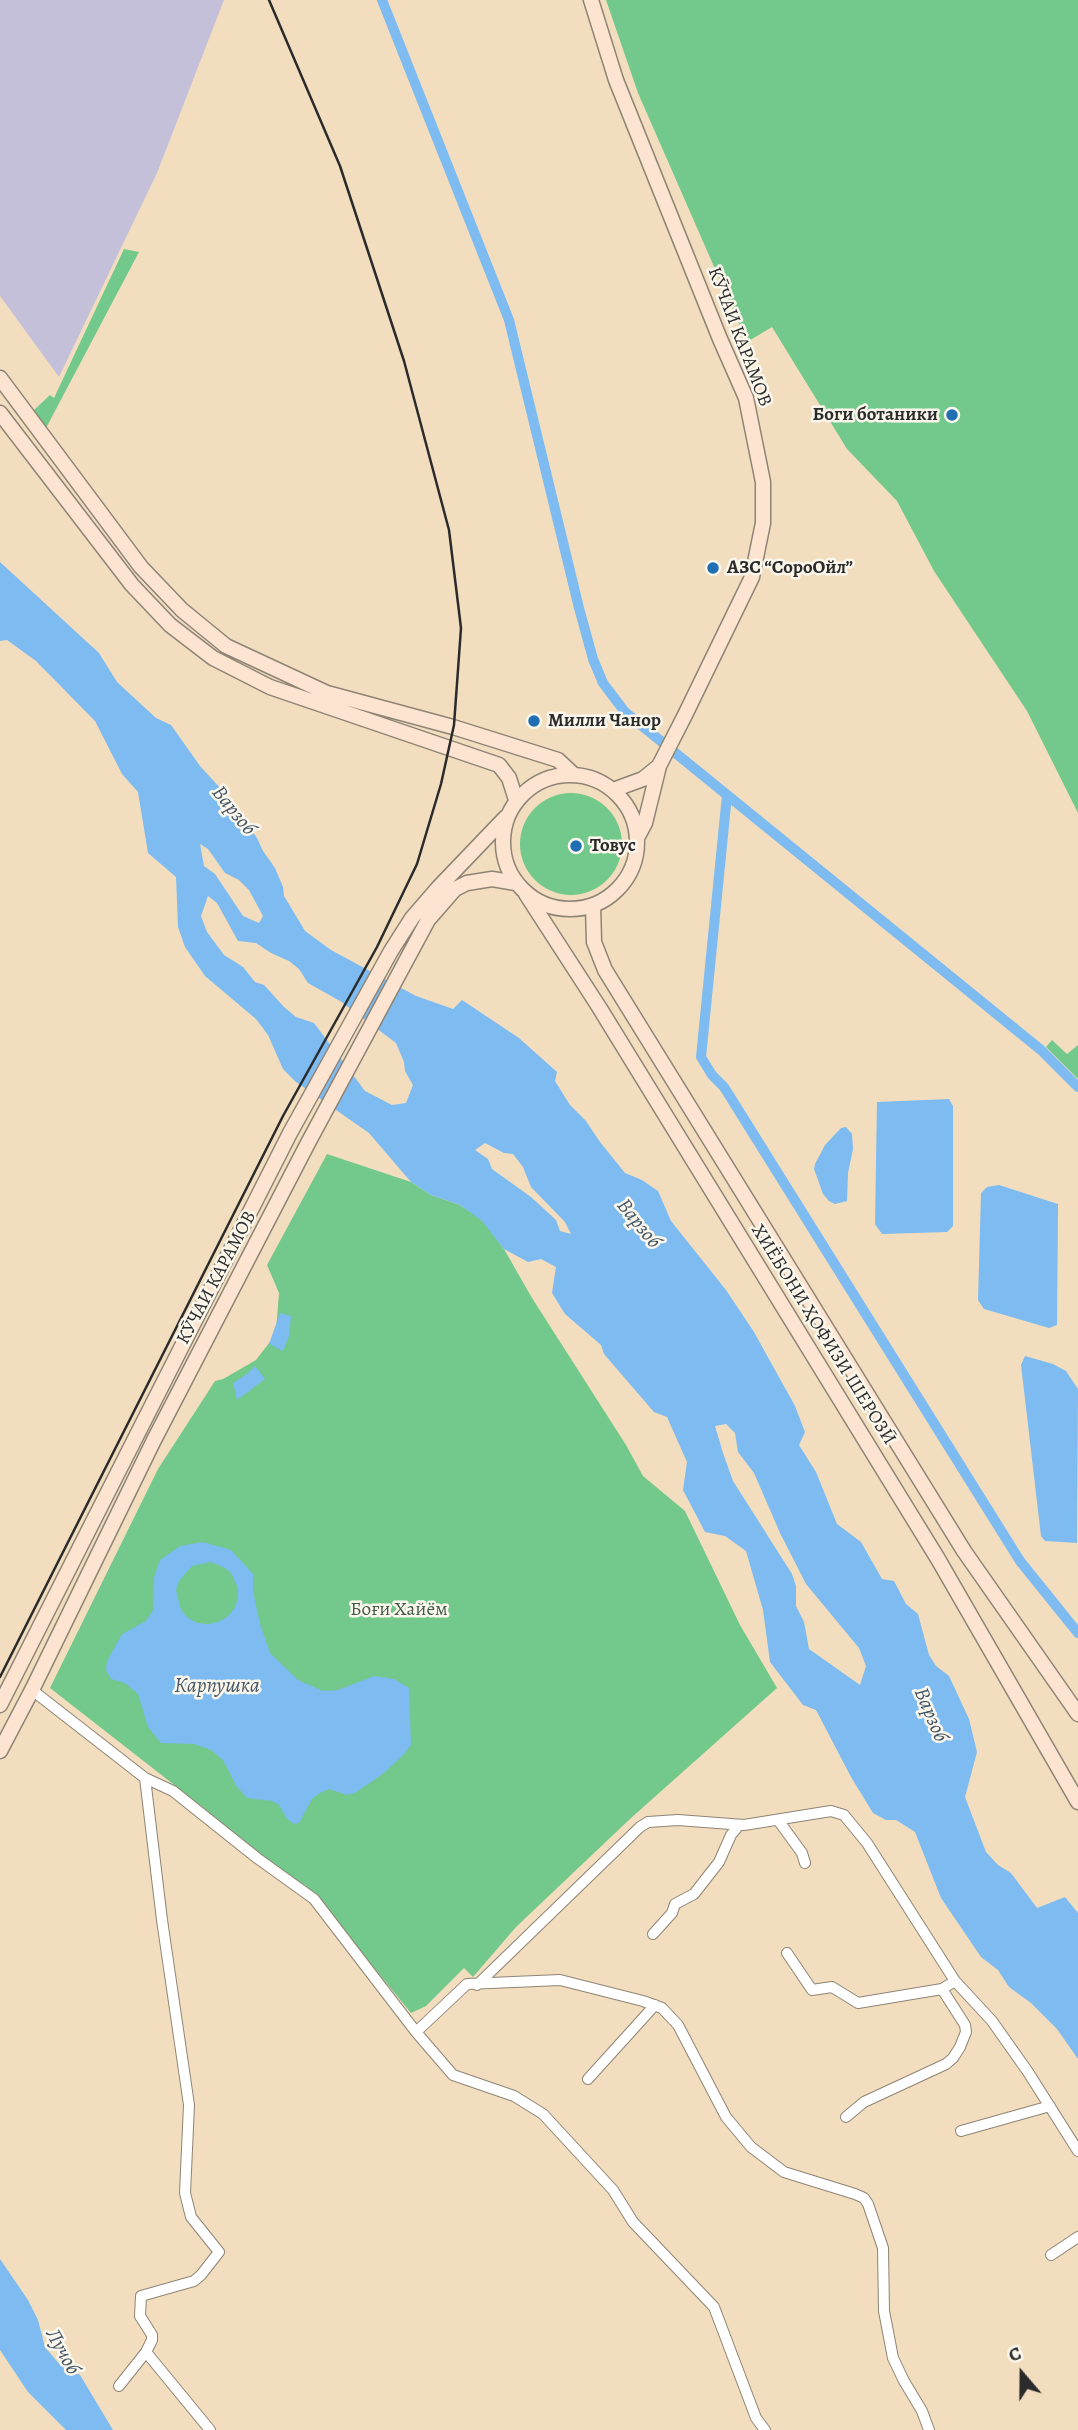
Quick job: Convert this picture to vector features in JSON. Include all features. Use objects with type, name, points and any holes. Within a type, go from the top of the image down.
[{"type":"main road","name":"КӮЧАИ КАРАМОВ","points":[[591,0],[617,80],[746,398],[763,482],[763,523],[752,577],[659,766],[645,823],[637,838]]},
{"type":"main road","points":[[0,377],[141,567],[182,610],[226,646],[327,693],[453,727],[558,760],[573,774],[601,782],[613,790],[634,820],[637,838],[633,864],[621,886],[593,905],[576,909],[541,903],[521,888]]},
{"type":"main road","points":[[0,413],[132,585],[170,625],[213,658],[270,687],[499,765],[509,778],[516,800]]},
{"type":"main road","points":[[96,541],[113,529]]},
{"type":"main road","points":[[613,790],[643,779],[659,766]]},
{"type":"main road","name":"ХИЁБОНИ ҲОФИЗИ ШЕРОЗӢ","points":[[573,774],[548,778],[516,800],[506,817],[502,840],[505,863],[599,1007],[938,1559],[1078,1802]]},
{"type":"main road","name":"КӮЧАИ КАРАМОВ","points":[[0,1705],[290,1133],[391,951],[412,918],[506,817]]},
{"type":"main road","name":"КӮЧАИ КАРАМОВ","points":[[0,1751],[154,1440],[308,1143],[428,920],[455,889],[467,883],[492,879],[521,888]]},
{"type":"main road","name":"ХИЁБОНИ ҲОФИЗИ ШЕРОЗӢ","points":[[593,905],[594,942],[605,970],[964,1550],[1078,1714]]},
{"type":"main road","points":[[59,1587],[76,1597]]},
{"type":"street","points":[[32,1690],[145,1778],[173,1791],[257,1858],[314,1899],[415,2032],[453,2075],[514,2096],[543,2114],[598,2172],[633,2222],[713,2307],[756,2418],[765,2430]]},
{"type":"street","points":[[119,2386],[146,2353],[152,2336],[140,2316],[141,2296],[194,2281],[219,2252],[191,2217],[185,2193],[189,2105],[145,1778]]},
{"type":"street","points":[[477,1985],[648,1822],[739,1825],[831,1811],[844,1815],[879,1861],[955,1981],[992,2021],[1078,2151]]},
{"type":"street","points":[[778,1820],[802,1853],[805,1863]]},
{"type":"street","points":[[653,1934],[672,1913],[675,1904],[694,1894],[719,1862],[731,1835],[739,1825]]},
{"type":"street","points":[[787,1953],[812,1990],[832,1987],[858,2003],[942,1989],[955,1981]]},
{"type":"street","points":[[415,2032],[467,1984],[560,1980],[662,2008],[678,2025],[726,2117],[751,2147],[784,2172],[855,2194],[869,2204],[883,2248],[884,2311],[893,2358],[922,2411],[929,2430]]},
{"type":"street","points":[[846,2117],[864,2102],[946,2064],[953,2058],[965,2039],[965,2025],[942,1989]]},
{"type":"street","points":[[587,2079],[655,2005]]},
{"type":"street","points":[[961,2131],[1050,2106]]},
{"type":"street","points":[[1051,2255],[1078,2238]]},
{"type":"street","points":[[146,2353],[211,2430]]},
{"type":"shaded area","points":[[0,0],[224,0],[157,173],[59,377],[0,296]]},
{"type":"green space","name":"Боги ботаники","points":[[606,0],[1078,0],[1078,813],[1027,711],[934,571],[897,501],[847,449],[772,327],[747,342],[638,93]]},
{"type":"green space","points":[[124,249],[139,252],[46,428],[33,411],[50,395],[54,398]]},
{"type":"green space","points":[[571,793],[591,796],[614,815],[619,824],[622,844],[619,864],[600,887],[591,892],[571,895],[551,892],[528,873],[523,864],[520,844],[523,824],[542,801],[551,796]]},
{"type":"green space","points":[[1052,1040],[1067,1054],[1078,1045],[1078,1079],[1046,1047]]},
{"type":"green space","name":"Боғи Хайём","points":[[327,1154],[411,1182],[431,1195],[460,1205],[483,1221],[504,1249],[643,1476],[685,1511],[740,1625],[777,1688],[631,1818],[516,1927],[473,1977],[464,1968],[426,2006],[411,2013],[320,1899],[305,1885],[281,1874],[173,1784],[50,1688],[158,1469],[215,1381],[256,1360],[273,1338],[279,1293],[267,1265]]},
{"type":"water","name":"Варзоб","points":[[0,562],[99,653],[117,682],[156,718],[171,725],[200,766],[232,801],[257,838],[275,868],[284,896],[305,931],[331,950],[416,996],[453,1009],[462,1000],[519,1038],[557,1072],[555,1081],[570,1105],[586,1121],[625,1173],[658,1191],[671,1221],[726,1290],[754,1332],[795,1406],[805,1432],[799,1445],[816,1472],[837,1524],[861,1542],[882,1579],[894,1581],[906,1604],[918,1614],[929,1655],[936,1666],[949,1676],[969,1719],[977,1752],[965,1797],[986,1852],[998,1865],[1011,1873],[1037,1908],[1065,1897],[1078,1913],[1078,2059],[1057,2029],[1031,2003],[1009,1987],[998,1970],[981,1957],[941,1898],[915,1832],[896,1820],[886,1820],[873,1813],[816,1710],[803,1705],[770,1662],[763,1610],[746,1551],[725,1536],[705,1532],[683,1490],[687,1462],[667,1417],[654,1412],[604,1354],[601,1345],[565,1314],[552,1293],[556,1267],[541,1259],[528,1262],[504,1249],[482,1221],[460,1205],[431,1195],[411,1182],[369,1133],[296,1082],[283,1069],[268,1035],[256,1019],[205,976],[185,947],[178,927],[176,877],[148,853],[138,792],[122,774],[95,721],[36,661],[7,640],[0,641]],"holes":[[[200,844],[208,849],[225,873],[239,880],[249,890],[263,916],[259,923],[243,916],[215,874],[204,866]],[[208,896],[217,903],[238,941],[256,943],[289,961],[299,969],[308,983],[340,1001],[396,1043],[405,1071],[413,1085],[406,1103],[392,1105],[365,1091],[314,1023],[296,1017],[264,985],[255,982],[243,967],[224,955],[207,932],[201,916]],[[485,1143],[504,1153],[513,1154],[523,1167],[531,1187],[565,1222],[571,1234],[560,1231],[556,1220],[531,1197],[492,1169],[488,1159],[475,1150]],[[726,1424],[735,1433],[738,1452],[754,1473],[806,1584],[859,1648],[866,1666],[860,1685],[809,1649],[804,1622],[796,1606],[796,1586],[792,1574],[733,1481],[715,1426]]]},
{"type":"water","points":[[949,1099],[953,1106],[953,1226],[947,1232],[882,1234],[875,1224],[877,1102]]},
{"type":"water","points":[[846,1127],[852,1134],[853,1149],[848,1173],[847,1201],[835,1204],[823,1194],[814,1169],[825,1145],[841,1128]]},
{"type":"water","points":[[999,1185],[1058,1204],[1057,1325],[1049,1328],[984,1309],[978,1300],[981,1193],[987,1187]]},
{"type":"water","points":[[280,1313],[291,1316],[289,1336],[283,1351],[269,1344]]},
{"type":"water","points":[[1025,1356],[1053,1364],[1066,1371],[1078,1389],[1077,1543],[1045,1541],[1041,1536],[1021,1365]]},
{"type":"water","points":[[255,1366],[265,1379],[237,1400],[233,1383]]},
{"type":"water","name":"Карпушка","points":[[203,1542],[231,1550],[253,1574],[253,1591],[260,1624],[270,1653],[298,1680],[323,1691],[338,1690],[374,1676],[394,1679],[409,1688],[411,1745],[404,1754],[384,1773],[355,1793],[347,1795],[329,1789],[320,1793],[312,1799],[299,1823],[294,1824],[287,1819],[279,1805],[272,1801],[247,1798],[237,1787],[223,1760],[211,1750],[194,1744],[161,1743],[148,1727],[138,1694],[125,1683],[111,1679],[106,1670],[107,1661],[122,1634],[146,1621],[153,1610],[154,1577],[160,1560],[180,1546]],"holes":[[[211,1562],[231,1573],[238,1588],[234,1609],[227,1617],[208,1624],[197,1623],[188,1618],[181,1610],[176,1590],[179,1581],[192,1566]]]},
{"type":"water","points":[[0,2259],[28,2300],[38,2320],[45,2347],[61,2366],[80,2375],[113,2430],[66,2430],[28,2392],[0,2350]]},
{"type":"waterway","points":[[382,0],[509,320],[579,608],[593,659],[603,683],[625,712],[1041,1050],[1078,1087]]},
{"type":"waterway","points":[[727,795],[701,1057],[712,1075],[724,1087],[1020,1561],[1078,1633]]},
{"type":"railway","points":[[0,1677],[283,1116],[377,947],[417,864],[441,784],[454,725],[461,628],[449,530],[404,361],[340,166],[269,0]]},
{"type":"place","name":"Боги ботаники","points":[[952,415]]},
{"type":"place","name":"АЗС “СороОйл”","points":[[713,568]]},
{"type":"place","name":"Милли Чанор","points":[[534,721]]},
{"type":"place","name":"Товус","points":[[576,846]]},
{"type":"water label","name":"Лучоб","points":[[62,2352]]}]
